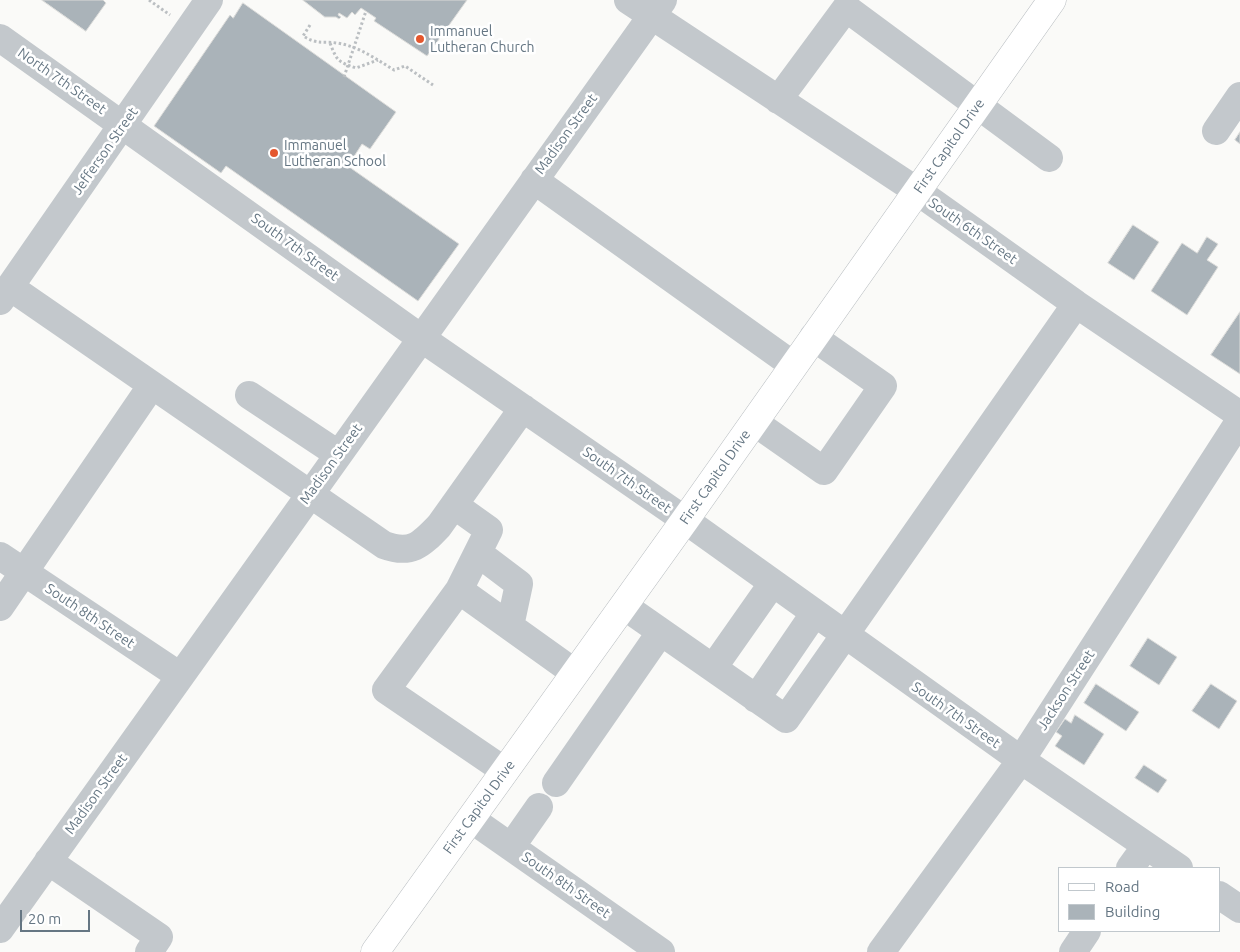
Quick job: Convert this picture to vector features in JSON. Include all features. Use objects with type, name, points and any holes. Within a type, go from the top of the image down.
[{"type":"main road","name":"First Capitol Drive","points":[[375,952],[624,606],[1052,0]]},
{"type":"street","name":"Jefferson Street","points":[[5,294],[209,0]]},
{"type":"street","name":"South 6th Street","points":[[628,0],[657,8],[778,100],[917,191],[1076,304],[1240,415]]},
{"type":"street","name":"Madison Street","points":[[0,928],[657,8]]},
{"type":"street","points":[[778,100],[846,8],[1049,158]]},
{"type":"street","name":"North 7th Street","points":[[0,38],[124,125]]},
{"type":"street","points":[[1216,131],[1240,96]]},
{"type":"street","name":"South 7th Street","points":[[124,125],[421,338],[685,520],[844,636],[1178,867]]},
{"type":"street","points":[[534,180],[793,365]]},
{"type":"street","points":[[5,294],[152,385],[309,495],[384,545],[398,550],[409,549],[424,542],[454,504],[523,408]]},
{"type":"street","points":[[624,606],[660,633],[786,719],[1076,304]]},
{"type":"street","points":[[754,422],[824,471],[830,463],[883,386],[813,337]]},
{"type":"street","points":[[0,607],[152,385]]},
{"type":"street","points":[[249,395],[338,454]]},
{"type":"street","name":"Jackson Street","points":[[881,952],[1021,760],[1240,420]]},
{"type":"street","points":[[454,504],[489,530],[460,590],[386,690],[505,770]]},
{"type":"street","points":[[478,553],[519,584],[510,626]]},
{"type":"street","name":"South 8th Street","points":[[0,556],[180,676]]},
{"type":"street","points":[[713,668],[772,584]]},
{"type":"street","points":[[460,590],[575,673]]},
{"type":"street","points":[[756,698],[814,614]]},
{"type":"street","points":[[556,784],[660,633]]},
{"type":"street","points":[[511,847],[540,807]]},
{"type":"street","name":"South 8th Street","points":[[470,819],[661,952]]},
{"type":"street","points":[[1131,867],[1146,846]]},
{"type":"street","points":[[48,861],[158,937],[148,952]]},
{"type":"street","points":[[1220,896],[1240,910]]},
{"type":"street","points":[[1073,952],[1086,932]]},
{"type":"path","points":[[149,0],[170,15]]},
{"type":"path","points":[[344,76],[366,11]]},
{"type":"path","points":[[310,24],[303,36],[321,44],[337,43],[369,53],[394,70],[405,66],[433,85]]},
{"type":"path","points":[[330,43],[340,63],[356,68],[378,60]]},
{"type":"building","points":[[42,0],[103,0],[106,3],[86,31]]},
{"type":"building","name":"Immanuel Lutheran Church","points":[[303,0],[467,0],[427,56],[374,21],[376,18],[361,8],[355,15],[352,12],[347,18],[339,13],[338,15],[341,17],[339,19],[336,17],[325,17]]},
{"type":"building","name":"Immanuel Lutheran School","points":[[243,3],[396,112],[370,149],[362,144],[353,158],[350,156],[345,164],[459,244],[418,301],[226,166],[221,173],[154,126],[230,15],[233,18]]},
{"type":"building","points":[[1240,132],[1240,144],[1235,140]]},
{"type":"building","points":[[1133,225],[1159,242],[1134,280],[1108,263]]},
{"type":"building","points":[[1207,237],[1218,244],[1207,260],[1218,267],[1187,315],[1151,291],[1182,243],[1197,253]]},
{"type":"building","points":[[1240,312],[1240,374],[1211,355]]},
{"type":"building","points":[[1148,638],[1177,657],[1159,685],[1130,666]]},
{"type":"building","points":[[1096,684],[1139,712],[1126,731],[1084,703]]},
{"type":"building","points":[[1211,684],[1237,701],[1219,729],[1192,711]]},
{"type":"building","points":[[1075,715],[1104,734],[1084,765],[1055,746],[1062,736],[1056,732],[1065,719],[1071,723]]},
{"type":"building","points":[[1144,765],[1167,780],[1158,793],[1135,778]]},
{"type":"place","name":"Immanuel Lutheran Church","points":[[420,39]]},
{"type":"place","name":"Immanuel Lutheran School","points":[[274,153]]}]
